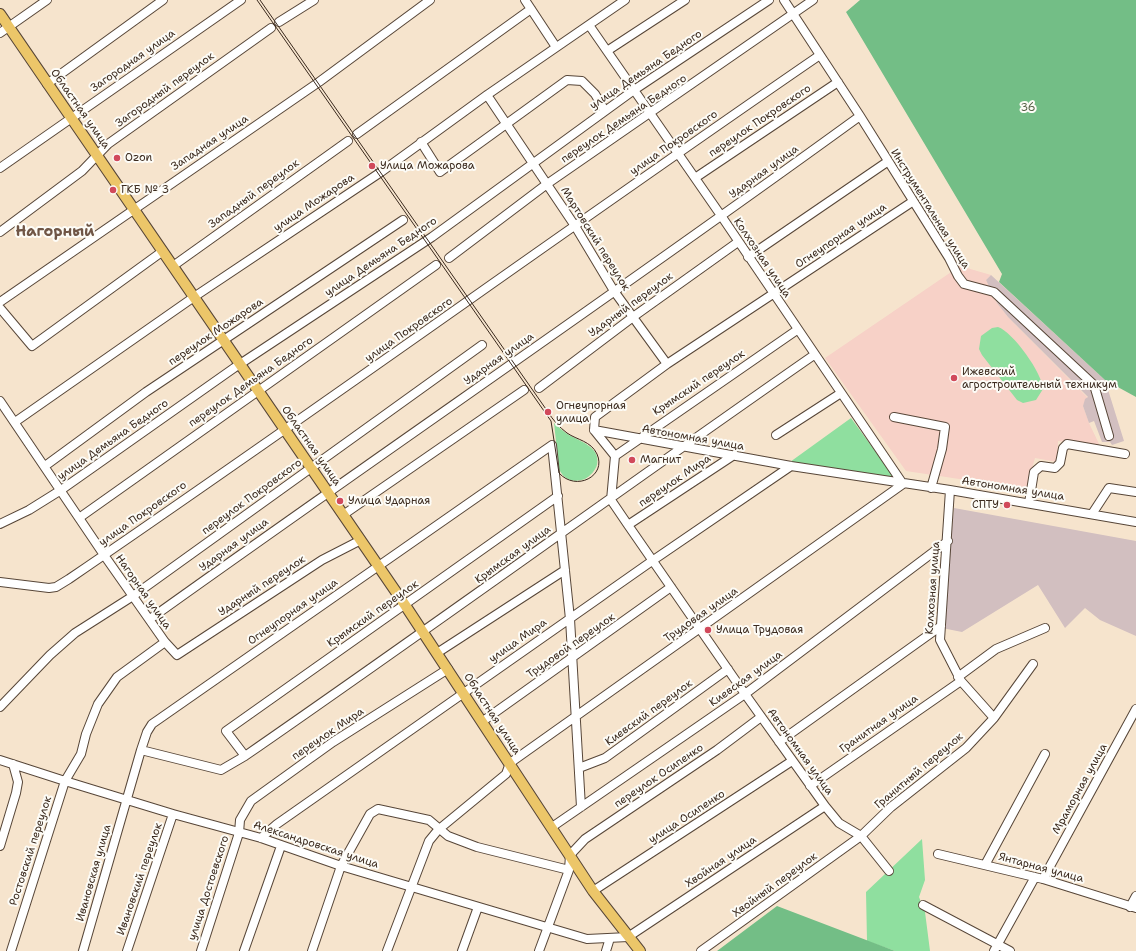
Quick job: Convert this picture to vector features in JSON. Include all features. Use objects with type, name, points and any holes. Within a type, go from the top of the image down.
[{"type":"main road","name":"Областная улица","points":[[0,14],[405,605],[593,891],[640,951]]},
{"type":"street","points":[[0,33],[47,0]]},
{"type":"street","points":[[47,84],[163,0]]},
{"type":"street","name":"Загородная улица","points":[[0,168],[241,0]]},
{"type":"street","points":[[279,22],[314,0]]},
{"type":"street","name":"Западная улица","points":[[0,302],[320,82],[430,0]]},
{"type":"street","points":[[525,0],[556,47]]},
{"type":"street","name":"улица Можарова","points":[[15,422],[194,297],[381,172],[487,95],[625,0]]},
{"type":"street","points":[[607,51],[685,0]]},
{"type":"street","name":"улица Демьяна Бедного","points":[[0,524],[29,510],[61,490],[241,364],[432,237],[605,110],[769,0]]},
{"type":"street","name":"Инструментальная улица","points":[[784,0],[860,116],[887,162],[964,284],[994,292],[1094,385],[1109,436]]},
{"type":"street","name":"переулок Демьяна Бедного","points":[[449,258],[547,184],[651,114],[813,0]]},
{"type":"street","points":[[357,134],[531,9]]},
{"type":"street","name":"Колхозная улица","points":[[588,25],[722,216],[773,295],[903,484]]},
{"type":"street","name":"Загородный переулок","points":[[0,232],[82,172],[108,144],[271,28]]},
{"type":"street","name":"улица Покровского","points":[[0,582],[49,588],[56,586],[104,555],[472,300],[678,153],[820,56]]},
{"type":"street","points":[[421,142],[440,172],[567,80],[582,81],[595,94],[605,110]]},
{"type":"street","name":"переулок Покровского","points":[[695,178],[838,82]]},
{"type":"street","name":"Мартовский переулок","points":[[487,95],[532,164],[547,184],[614,291],[667,364]]},
{"type":"street","name":"Ударная улица","points":[[150,619],[328,492],[516,362],[860,116]]},
{"type":"street","name":"Западный переулок","points":[[173,266],[348,141]]},
{"type":"street","points":[[748,257],[887,162]]},
{"type":"street","name":"Огнеупорная улица","points":[[594,430],[595,418],[667,364],[912,202]]},
{"type":"street","name":"переулок Можарова","points":[[45,466],[146,392],[402,220]]},
{"type":"street","name":"Ударный переулок","points":[[539,388],[633,317],[738,242]]},
{"type":"street","points":[[0,308],[32,346],[163,251]]},
{"type":"street","name":"переулок Демьяна Бедного","points":[[79,518],[436,265]]},
{"type":"street","name":"Крымский переулок","points":[[615,456],[636,439],[797,330]]},
{"type":"street","name":"переулок Покровского","points":[[0,707],[50,655],[75,633],[133,596],[482,345]]},
{"type":"street","name":"Крымская улица","points":[[141,750],[221,770],[245,756],[611,500],[682,447],[814,355]]},
{"type":"street","points":[[343,515],[524,390]]},
{"type":"street","points":[[776,434],[841,393]]},
{"type":"street","name":"Нагорная улица","points":[[0,401],[104,555],[165,642],[177,655]]},
{"type":"street","points":[[894,417],[945,427],[942,450],[931,488]]},
{"type":"street","points":[[594,430],[615,456],[611,500]]},
{"type":"street","name":"Автономная улица","points":[[594,430],[636,439],[791,466],[950,490],[1136,522]]},
{"type":"street","points":[[1029,503],[1034,472],[1041,466],[1055,468],[1060,463],[1063,448],[1068,444],[1125,454]]},
{"type":"street","name":"Огнеупорная улица","points":[[126,800],[147,732],[154,722],[552,445],[558,496]]},
{"type":"street","name":"переулок Мира","points":[[628,526],[734,455]]},
{"type":"street","name":"улица Мира","points":[[261,838],[277,824],[652,561],[791,466]]},
{"type":"street","name":"Трудовая улица","points":[[510,763],[701,629],[903,484]]},
{"type":"street","points":[[1092,514],[1109,488],[1136,492]]},
{"type":"street","name":"Колхозная улица","points":[[950,490],[948,541],[940,640],[959,679],[994,718]]},
{"type":"street","points":[[558,496],[570,619],[571,659],[581,807]]},
{"type":"street","name":"Крымский переулок","points":[[245,756],[226,731],[558,496]]},
{"type":"street","name":"Автономная улица","points":[[611,500],[810,786],[839,823],[861,836],[889,871]]},
{"type":"street","name":"Ударный переулок","points":[[177,655],[322,560],[361,540]]},
{"type":"street","name":"Киевская улица","points":[[552,827],[745,694],[948,541]]},
{"type":"street","points":[[437,653],[565,570]]},
{"type":"street","name":"Трудовой переулок","points":[[483,722],[672,587]]},
{"type":"street","points":[[779,742],[941,626]]},
{"type":"street","name":"Гранитная улица","points":[[810,786],[959,679],[996,649],[1045,628]]},
{"type":"street","name":"Ростовский переулок","points":[[11,951],[65,782],[81,754],[91,718],[105,692],[117,677],[165,642]]},
{"type":"street","name":"Гранитный переулок","points":[[861,836],[891,807],[966,748],[994,718],[1032,664]]},
{"type":"street","name":"переулок Мира","points":[[239,832],[240,820],[251,801],[333,742],[448,669]]},
{"type":"street","name":"Киевский переулок","points":[[579,768],[605,758],[728,669]]},
{"type":"street","name":"Мраморная улица","points":[[996,948],[1039,878],[1136,709]]},
{"type":"street","name":"переулок Осипенко","points":[[570,855],[585,839],[718,750],[761,716]]},
{"type":"street","points":[[986,865],[1045,754]]},
{"type":"street","name":"Александровская улица","points":[[0,760],[65,782],[261,838],[341,866],[587,939],[628,937]]},
{"type":"street","name":"улица Осипенко","points":[[593,891],[792,761]]},
{"type":"street","points":[[387,951],[430,841],[438,830],[506,774],[510,763]]},
{"type":"street","points":[[0,846],[18,782],[14,764]]},
{"type":"street","name":"Ивановская улица","points":[[83,951],[126,800]]},
{"type":"street","name":"Хвойная улица","points":[[628,937],[826,806]]},
{"type":"street","points":[[312,951],[341,866],[370,814],[378,809],[429,820],[438,830],[448,836],[477,848],[569,870]]},
{"type":"street","name":"Ивановский переулок","points":[[127,951],[173,814]]},
{"type":"street","name":"улица Достоевского","points":[[201,951],[239,832]]},
{"type":"street","name":"Хвойный переулок","points":[[701,951],[861,836]]},
{"type":"street","points":[[244,951],[281,846]]},
{"type":"street","name":"Янтарная улица","points":[[938,854],[1039,878],[1133,907]]},
{"type":"street","points":[[539,951],[569,870],[570,855]]},
{"type":"street","points":[[1133,907],[1136,896]]},
{"type":"street","points":[[923,905],[996,948],[1010,951]]},
{"type":"street","points":[[462,951],[478,907]]},
{"type":"street","points":[[606,951],[610,938]]},
{"type":"shaded area","name":"Ижевский агростроительный техникум","points":[[960,266],[991,275],[986,280],[997,303],[1008,317],[1088,398],[1083,406],[1100,446],[1058,441],[1057,462],[1035,458],[1026,489],[906,471],[825,358]]},
{"type":"shaded area","points":[[991,275],[1105,380],[1124,441],[1112,445],[1110,442],[1102,442],[1094,421],[1089,423],[1083,406],[1085,399],[1088,397],[1008,317],[997,303],[986,280]]},
{"type":"shaded area","points":[[954,508],[1136,541],[1136,636],[1100,620],[1085,608],[1065,628],[1038,585],[962,632],[942,628]]},
{"type":"green space","name":"36","points":[[860,0],[1136,0],[1136,397],[1105,380],[999,282],[1002,274],[846,12]]},
{"type":"green space","points":[[998,327],[1004,330],[1019,345],[1033,364],[1042,382],[1043,389],[1036,400],[1023,403],[1017,400],[982,355],[979,349],[981,336],[992,328]]},
{"type":"green space","points":[[851,418],[894,477],[790,462]]},
{"type":"green space","points":[[554,423],[567,434],[589,446],[596,454],[597,465],[592,473],[585,479],[577,481],[569,480],[561,473],[559,469]]},
{"type":"green space","points":[[922,839],[925,880],[919,897],[925,912],[930,951],[895,951],[867,941],[866,892]]},
{"type":"green space","points":[[777,906],[895,951],[717,951]]},
{"type":"tram line","points":[[257,0],[551,421],[559,473],[566,479],[574,481],[588,479],[594,475],[598,469],[599,462],[597,454],[588,443],[567,433],[552,418],[260,0]]},
{"type":"place","name":"Ozon","points":[[117,158]]},
{"type":"place","name":"Улица Можарова","points":[[372,166]]},
{"type":"place","name":"ГКБ № 3","points":[[113,190]]},
{"type":"place","name":"Ижевский агростроительный техникум","points":[[954,378]]},
{"type":"place","name":"Огнеупорная улица","points":[[548,412]]},
{"type":"place","name":"Магнит","points":[[632,460]]},
{"type":"place","name":"Улица Ударная","points":[[340,501]]},
{"type":"place","name":"СПТУ","points":[[1007,505]]},
{"type":"place","name":"Улица Трудовая","points":[[708,630]]},
{"type":"district","name":"Нагорный","points":[[55,232]]}]
